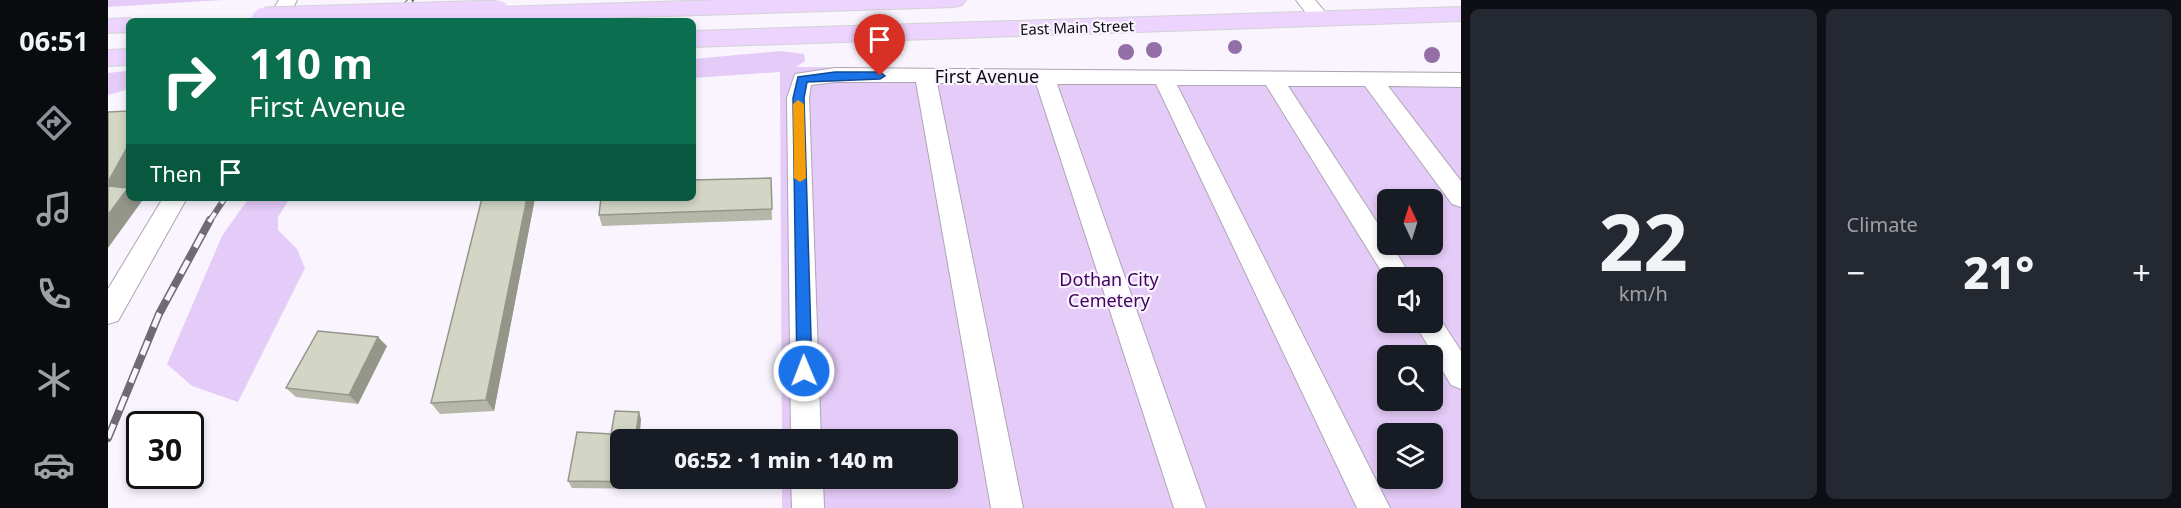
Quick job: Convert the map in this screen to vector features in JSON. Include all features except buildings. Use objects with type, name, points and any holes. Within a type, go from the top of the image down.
[{"type":"main road","points":[[364,18],[954,0]]},
{"type":"main road","name":"East Main Street","points":[[696,39],[1461,14]]},
{"type":"main road","points":[[108,58],[126,57]]},
{"type":"street","points":[[278,18],[288,0]]},
{"type":"street","points":[[1305,0],[1321,19]]},
{"type":"street","name":"First Avenue","points":[[806,429],[798,98],[802,79],[835,75],[1461,80]]},
{"type":"street","points":[[925,76],[1007,508]]},
{"type":"street","points":[[1044,77],[1190,508]]},
{"type":"street","points":[[1163,78],[1374,508]]},
{"type":"street","points":[[1273,78],[1392,267]]},
{"type":"street","points":[[1371,79],[1461,198]]},
{"type":"street","points":[[108,313],[173,201]]},
{"type":"street","points":[[1434,333],[1461,376]]},
{"type":"street","points":[[807,489],[808,508]]},
{"type":"green space","points":[[108,0],[223,0],[108,7]]},
{"type":"green space","name":"Dothan City Cemetery","points":[[781,51],[804,54],[805,61],[796,67],[1461,72],[1461,508],[782,508],[782,489],[958,489],[958,429],[782,429],[780,72],[696,78],[696,59]]},
{"type":"green space","points":[[126,71],[126,90],[108,95],[108,73]]},
{"type":"green space","points":[[247,201],[288,201],[278,217],[278,230],[297,249],[305,268],[238,402],[192,386],[167,364],[222,236]]},
{"type":"railway","points":[[392,18],[411,0]]},
{"type":"railway","points":[[209,222],[223,201]]},
{"type":"railway","points":[[108,438],[159,314],[210,220]]},
{"type":"slow traffic","points":[[798,104],[800,178]]},
{"type":"route","points":[[804,371],[798,98],[802,79],[835,75],[880,76]]}]
